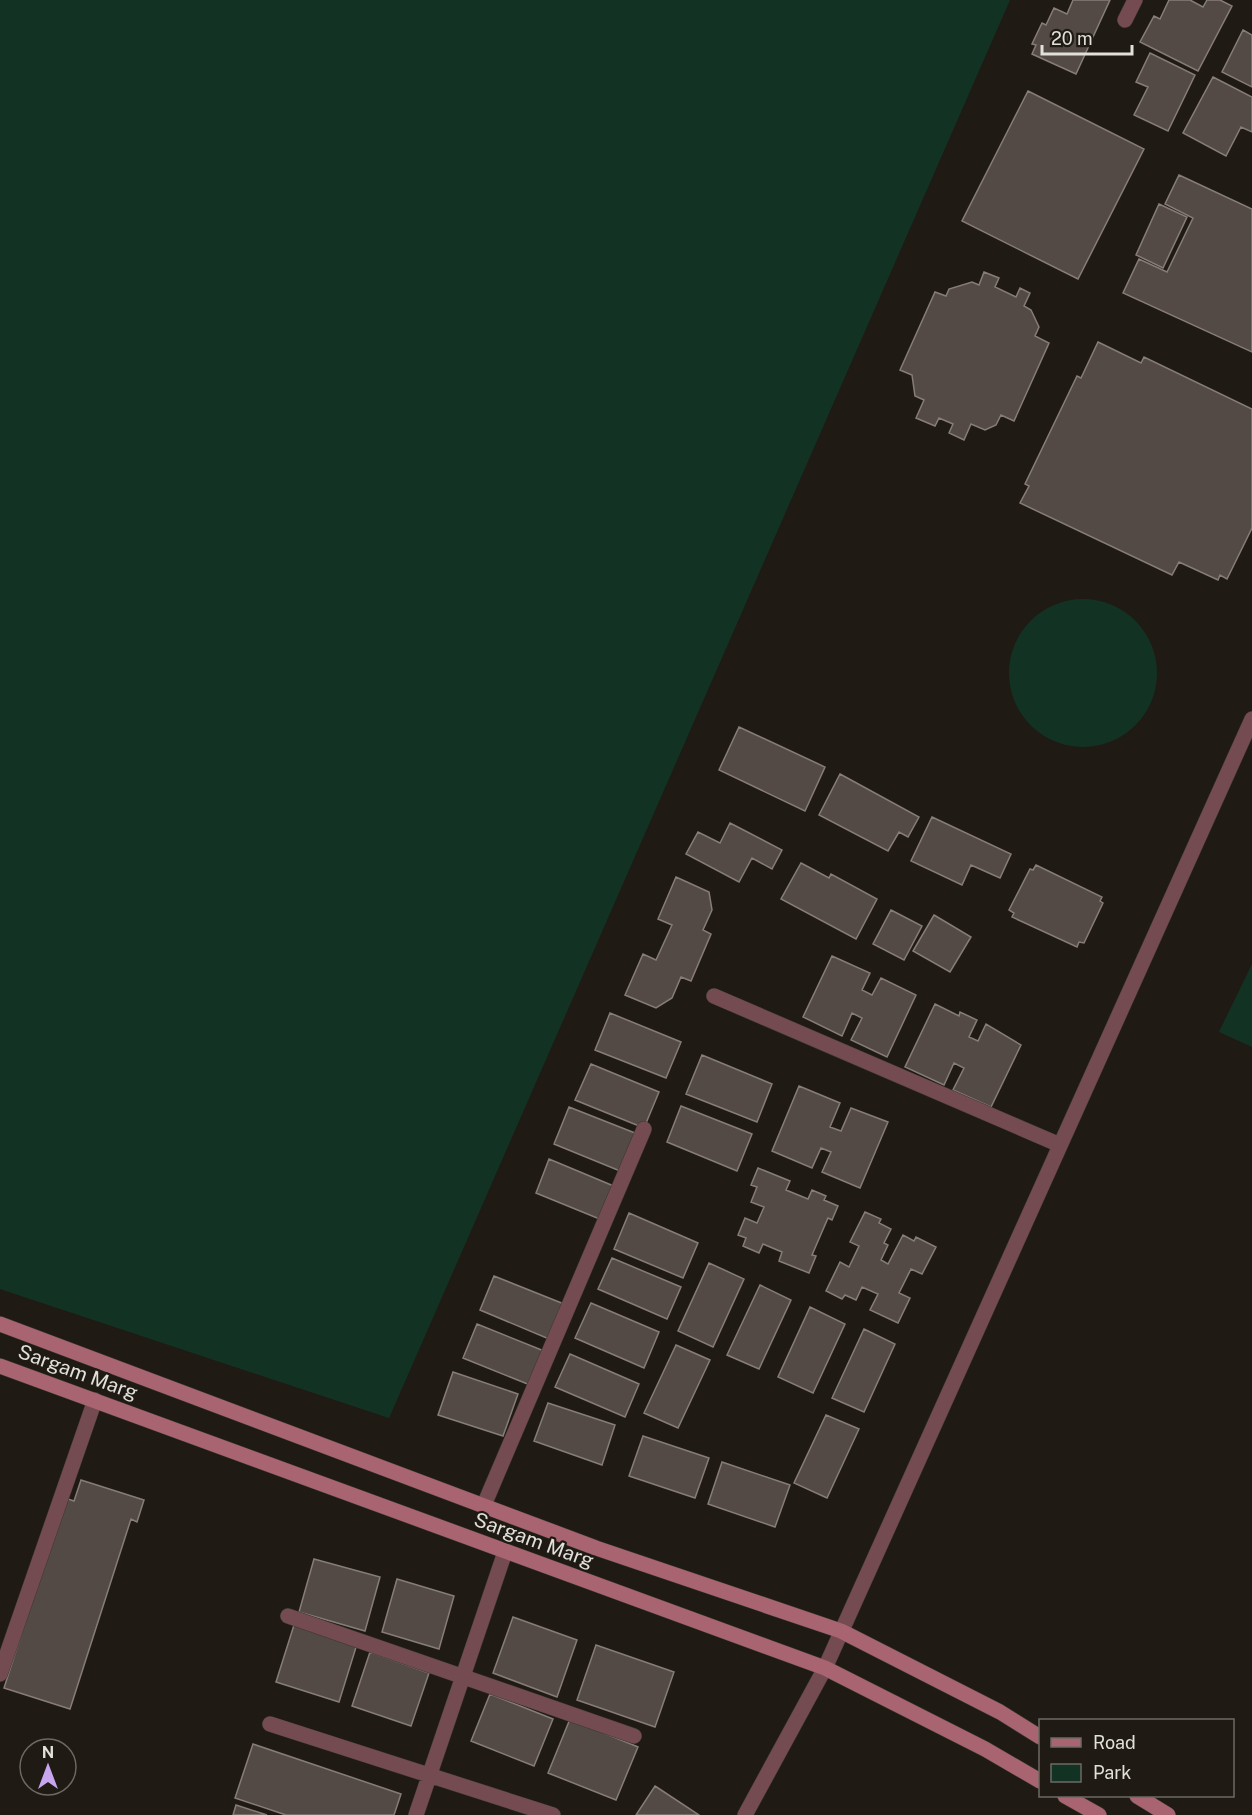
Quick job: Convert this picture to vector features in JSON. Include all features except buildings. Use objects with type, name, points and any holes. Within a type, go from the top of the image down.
[{"type":"main road","name":"Sargam Marg","points":[[0,1324],[597,1548],[841,1631],[1000,1712],[1039,1736]]},
{"type":"main road","name":"Sargam Marg","points":[[0,1366],[825,1668],[985,1749],[1039,1780]]},
{"type":"main road","points":[[1067,1797],[1099,1815]]},
{"type":"main road","points":[[1139,1797],[1168,1815]]},
{"type":"street","points":[[1125,20],[1135,0]]},
{"type":"street","points":[[745,1815],[825,1668],[1252,719]]},
{"type":"street","points":[[714,996],[1060,1145]]},
{"type":"street","points":[[484,1505],[644,1129]]},
{"type":"street","points":[[0,1674],[95,1400]]},
{"type":"street","points":[[416,1815],[505,1552]]},
{"type":"street","points":[[288,1616],[634,1736]]},
{"type":"street","points":[[270,1724],[553,1815]]},
{"type":"green space","points":[[0,0],[1010,0],[389,1418],[0,1289]]},
{"type":"green space","points":[[1083,599],[1111,604],[1136,620],[1152,645],[1157,673],[1152,701],[1136,726],[1111,742],[1083,747],[1055,742],[1030,726],[1014,701],[1009,673],[1014,645],[1030,620],[1055,604]]},
{"type":"green space","points":[[1252,964],[1252,1047],[1219,1032]]}]
